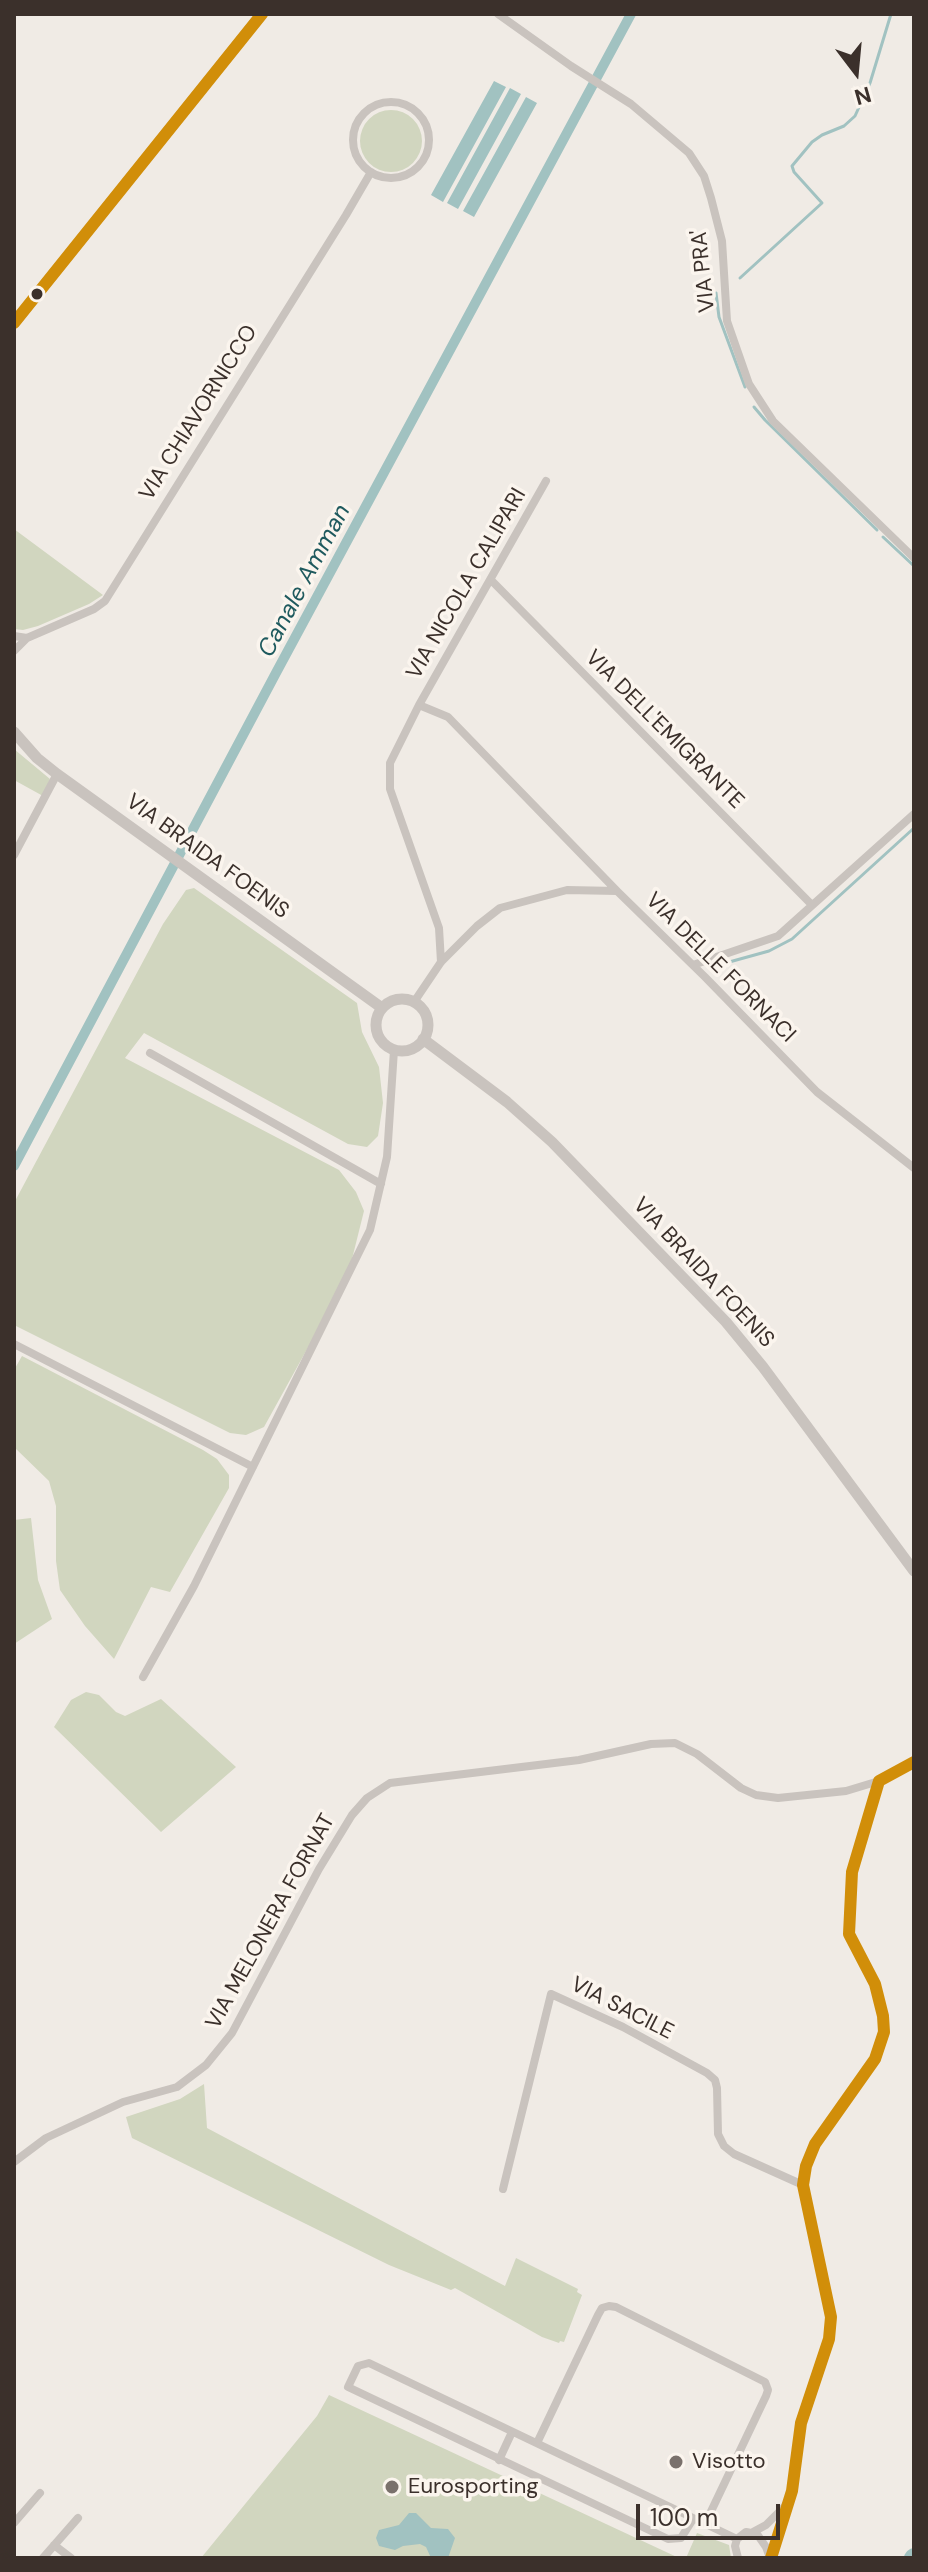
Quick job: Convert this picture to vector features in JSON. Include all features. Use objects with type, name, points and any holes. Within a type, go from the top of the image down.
[{"type":"street","points":[[14,323],[262,14]]},
{"type":"street","name":"VIA PRA'","points":[[498,14],[631,104],[689,153],[704,176],[722,241],[729,331],[749,384],[783,432],[914,558]]},
{"type":"street","points":[[392,102],[412,108],[421,116],[428,131],[428,148],[422,161],[412,172],[397,177],[382,177],[371,172],[362,164],[354,149],[358,122],[369,109],[382,103],[392,102]]},
{"type":"street","name":"VIA CHIAVORNICCO","points":[[14,651],[27,638],[94,609],[105,601],[371,172]]},
{"type":"street","name":"VIA NICOLA CALIPARI","points":[[441,962],[439,928],[390,789],[390,763],[419,705],[546,481]]},
{"type":"street","name":"VIA DELL'EMIGRANTE","points":[[491,580],[812,905]]},
{"type":"street","points":[[14,636],[27,638]]},
{"type":"street","name":"VIA NICOLA CALIPARI","points":[[419,705],[448,717],[617,891]]},
{"type":"street","name":"VIA BRAIDA FOENIS","points":[[14,732],[37,758],[57,774],[382,1008]]},
{"type":"street","points":[[14,855],[57,774]]},
{"type":"street","points":[[693,965],[778,936],[914,814]]},
{"type":"street","name":"VIA DELLE FORNACI","points":[[414,1002],[441,962],[500,908],[567,890],[617,891],[817,1092],[914,1168]]},
{"type":"street","points":[[397,999],[414,1002],[426,1015],[427,1030],[423,1039],[412,1049],[394,1050],[383,1044],[377,1034],[376,1020],[382,1008],[397,999]]},
{"type":"street","name":"VIA BRAIDA FOENIS","points":[[423,1039],[507,1102],[552,1142],[726,1322],[763,1367],[914,1571]]},
{"type":"street","points":[[143,1677],[194,1586],[370,1230],[387,1157],[394,1050]]},
{"type":"street","points":[[150,1053],[381,1184]]},
{"type":"street","points":[[14,1344],[253,1467]]},
{"type":"street","name":"VIA MELONERA FORNAT","points":[[14,2162],[46,2138],[123,2102],[177,2087],[206,2065],[232,2033],[319,1869],[352,1815],[367,1798],[390,1783],[579,1760],[651,1744],[675,1743],[697,1754],[741,1788],[756,1795],[778,1798],[812,1796],[846,1791],[879,1781]]},
{"type":"street","points":[[770,2558],[790,2501],[801,2423],[829,2339],[831,2317],[803,2185],[806,2166],[815,2144],[875,2059],[884,2032],[875,1984],[853,1943],[848,1924],[852,1872],[879,1781],[914,1762]]},
{"type":"street","name":"VIA SACILE","points":[[503,2189],[551,1994],[623,2027],[707,2073],[715,2080],[717,2088],[718,2134],[724,2146],[734,2154],[803,2185]]},
{"type":"street","points":[[537,2443],[602,2308],[616,2307],[765,2382],[768,2390],[766,2396],[705,2524]]},
{"type":"street","points":[[693,2519],[681,2538],[675,2541],[668,2539],[348,2387],[358,2366],[369,2363],[737,2539]]},
{"type":"street","points":[[499,2460],[512,2432]]},
{"type":"street","points":[[14,2523],[40,2493]]},
{"type":"street","points":[[740,2557],[735,2546],[737,2539],[766,2525],[790,2501]]},
{"type":"street","points":[[43,2558],[78,2518]]},
{"type":"street","points":[[753,2532],[763,2541],[770,2558]]},
{"type":"street","points":[[54,2545],[71,2558]]},
{"type":"green space","points":[[391,110],[403,112],[413,119],[420,129],[420,153],[413,163],[403,170],[391,172],[379,170],[369,163],[362,153],[360,141],[362,129],[369,119],[379,112]]},
{"type":"green space","points":[[14,529],[103,595],[38,626],[14,629]]},
{"type":"green space","points":[[14,749],[50,779],[43,796],[14,780]]},
{"type":"green space","points":[[194,888],[357,1003],[362,1032],[379,1067],[383,1103],[378,1136],[367,1147],[348,1144],[144,1033],[125,1058],[339,1170],[356,1192],[364,1211],[348,1275],[264,1427],[246,1435],[230,1433],[14,1325],[14,1203],[163,924],[186,890]]},
{"type":"green space","points":[[22,1356],[203,1450],[217,1459],[229,1475],[229,1488],[170,1592],[151,1587],[114,1659],[85,1626],[60,1590],[56,1561],[56,1506],[49,1481],[14,1447],[14,1370]]},
{"type":"green space","points":[[31,1518],[38,1580],[52,1619],[14,1644],[14,1520]]},
{"type":"green space","points":[[86,1692],[99,1695],[116,1712],[125,1716],[161,1699],[236,1767],[161,1832],[54,1727],[71,1700]]},
{"type":"green space","points":[[204,2084],[207,2128],[505,2286],[516,2258],[578,2289],[577,2292],[582,2295],[564,2342],[542,2337],[455,2288],[451,2290],[389,2265],[132,2138],[126,2117],[180,2099]]},
{"type":"green space","name":"Eurosporting","points":[[329,2395],[679,2558],[201,2558],[317,2416]]},
{"type":"green space","points":[[697,2533],[729,2545],[731,2558],[686,2558]]},
{"type":"water","points":[[494,81],[506,87],[443,202],[431,195]]},
{"type":"water","points":[[510,88],[521,94],[458,209],[447,203]]},
{"type":"water","points":[[526,97],[537,103],[474,217],[463,211]]},
{"type":"water","points":[[409,2513],[416,2513],[431,2528],[448,2529],[455,2538],[448,2558],[431,2558],[426,2547],[420,2544],[395,2550],[379,2546],[376,2538],[379,2530],[399,2525]]},
{"type":"waterway","name":"Canale Amman","points":[[14,1166],[631,14]]},
{"type":"waterway","points":[[740,278],[822,203],[792,166],[812,142],[844,126],[855,116],[870,83],[891,14]]},
{"type":"waterway","points":[[716,293],[719,317],[745,387]]},
{"type":"waterway","points":[[754,407],[877,530]]},
{"type":"waterway","points":[[883,537],[914,566]]},
{"type":"waterway","points":[[722,964],[769,951],[792,939],[914,828]]},
{"type":"transit line","points":[[14,323],[262,14]]},
{"type":"transit line","points":[[771,2558],[792,2491],[801,2423],[829,2339],[831,2317],[803,2185],[806,2166],[815,2144],[875,2059],[884,2032],[875,1984],[849,1934],[852,1872],[879,1781],[914,1762]]},
{"type":"place","name":"Visotto","points":[[676,2462]]},
{"type":"place","name":"Eurosporting","points":[[392,2487]]}]
